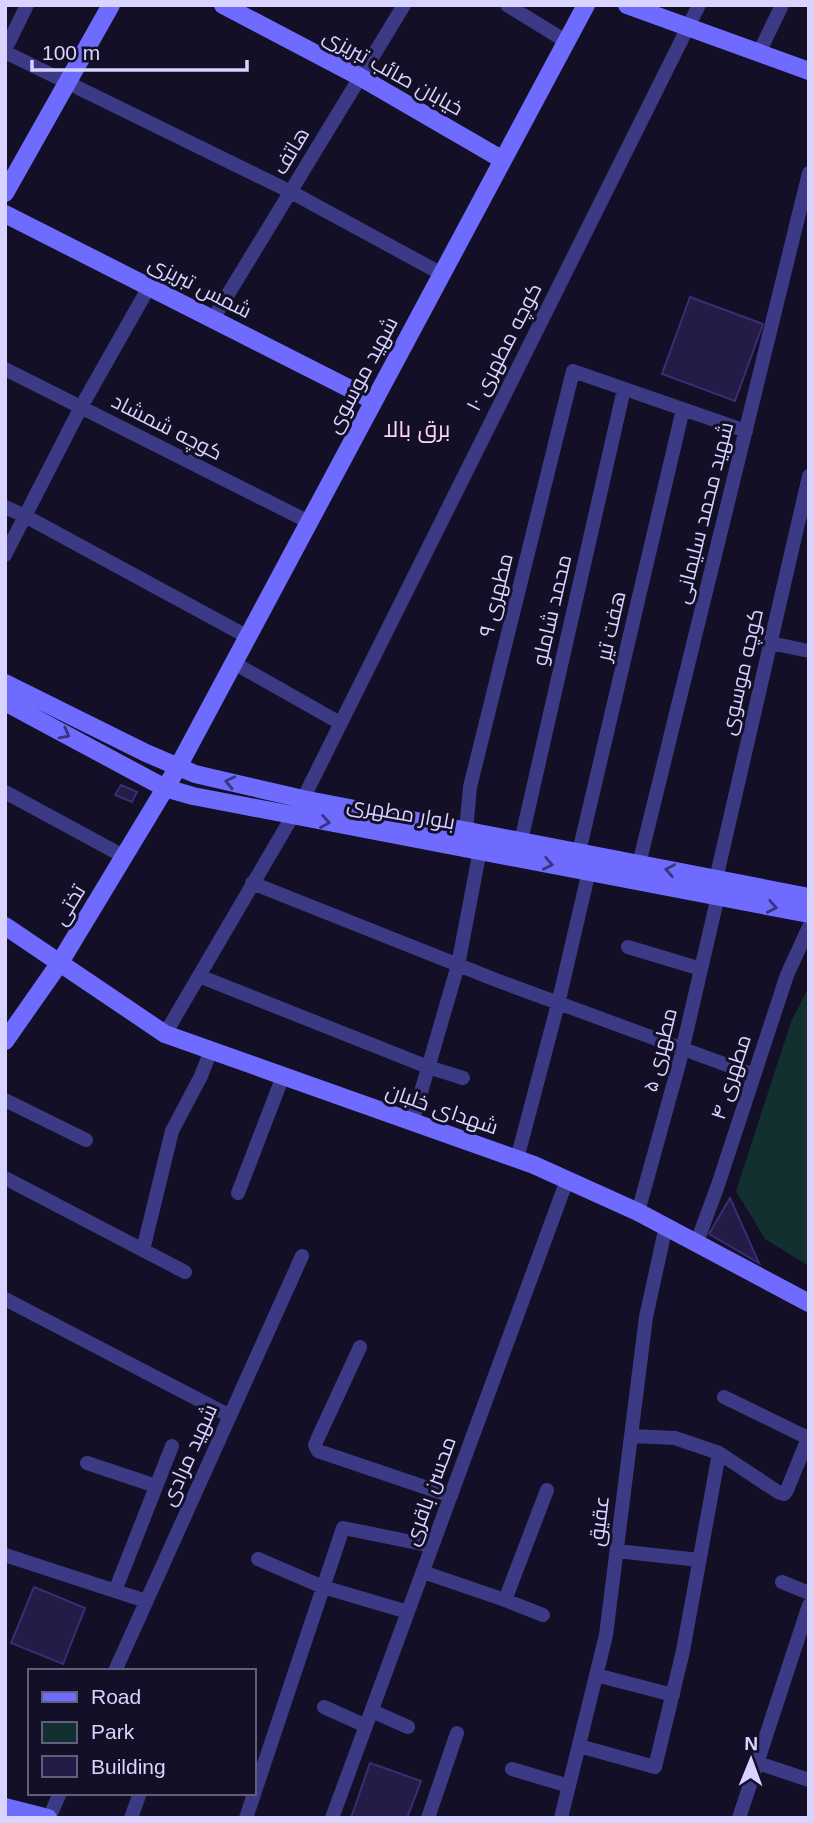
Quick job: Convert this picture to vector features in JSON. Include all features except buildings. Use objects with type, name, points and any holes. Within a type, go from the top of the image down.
[{"type":"main road","points":[[5,194],[111,5]]},
{"type":"main road","name":"خیابان صائب تبریزی","points":[[223,5],[360,77],[503,160]]},
{"type":"main road","name":"شهید موسوی","points":[[165,788],[586,5]]},
{"type":"main road","points":[[627,5],[809,71]]},
{"type":"main road","name":"شمس تبریزی","points":[[5,214],[374,401]]},
{"type":"main road","name":"بلوار مطهری","points":[[5,682],[195,774],[303,799],[639,864],[809,914]]},
{"type":"main road","name":"بلوار مطهری","points":[[5,702],[165,788],[193,796],[589,872],[809,897]]},
{"type":"main road","name":"تختی","points":[[5,1041],[59,964],[165,788]]},
{"type":"main road","name":"شهدای خلبان","points":[[5,926],[165,1034],[567,1180],[666,1226],[809,1303]]},
{"type":"main road","points":[[5,1807],[48,1818]]},
{"type":"street","points":[[27,5],[5,51],[291,192],[442,274]]},
{"type":"street","name":"هاتف","points":[[213,319],[404,5]]},
{"type":"street","points":[[507,5],[566,41]]},
{"type":"street","name":"کوچه مطهری ۱۰","points":[[303,799],[699,5]]},
{"type":"street","points":[[759,53],[782,5]]},
{"type":"street","name":"شهید محمد سلیمانی","points":[[639,864],[809,173]]},
{"type":"street","points":[[5,555],[80,407],[149,286]]},
{"type":"street","name":"کوچه شمشاد","points":[[5,369],[309,522]]},
{"type":"street","name":"مطهری ۹","points":[[466,830],[470,787],[573,371],[624,389]]},
{"type":"street","points":[[624,389],[746,431]]},
{"type":"street","name":"محمد شاملو","points":[[521,841],[624,389]]},
{"type":"street","name":"هفت تیر","points":[[579,852],[683,409]]},
{"type":"street","name":"کوچه موسوی","points":[[717,888],[809,475]]},
{"type":"street","points":[[5,507],[247,637]]},
{"type":"street","points":[[770,643],[809,651]]},
{"type":"street","points":[[234,663],[340,723]]},
{"type":"street","points":[[5,792],[125,858]]},
{"type":"street","points":[[165,1034],[292,817]]},
{"type":"street","points":[[412,1123],[458,965],[480,850]]},
{"type":"street","points":[[517,1160],[589,872]]},
{"type":"street","points":[[252,883],[558,1004],[754,1075]]},
{"type":"street","name":"مطهری ۵","points":[[638,1212],[683,1051],[717,888]]},
{"type":"street","name":"مطهری ۴","points":[[697,1242],[787,975],[809,927]]},
{"type":"street","points":[[628,947],[701,969]]},
{"type":"street","points":[[199,976],[428,1067],[463,1077]]},
{"type":"street","points":[[143,1250],[172,1131],[201,1076],[211,1050]]},
{"type":"street","points":[[238,1193],[283,1076]]},
{"type":"street","points":[[5,1100],[86,1140]]},
{"type":"street","points":[[5,1178],[185,1272]]},
{"type":"street","name":"محسن باقری","points":[[332,1818],[567,1180]]},
{"type":"street","name":"عقیق","points":[[561,1818],[606,1635],[646,1317],[666,1226]]},
{"type":"street","name":"شهید مرادی","points":[[116,1669],[302,1256]]},
{"type":"street","points":[[5,1299],[230,1416]]},
{"type":"street","points":[[360,1347],[317,1440],[315,1446],[318,1451],[451,1496]]},
{"type":"street","points":[[632,1436],[675,1438],[719,1453],[784,1494],[807,1443],[724,1397]]},
{"type":"street","points":[[115,1591],[172,1446]]},
{"type":"street","points":[[579,1746],[655,1767],[673,1695],[719,1453]]},
{"type":"street","points":[[87,1463],[156,1486]]},
{"type":"street","points":[[505,1600],[547,1490]]},
{"type":"street","points":[[256,1791],[343,1528],[432,1546]]},
{"type":"street","points":[[617,1551],[699,1560]]},
{"type":"street","points":[[5,1555],[146,1601]]},
{"type":"street","points":[[258,1559],[323,1587],[408,1612]]},
{"type":"street","points":[[423,1572],[543,1615]]},
{"type":"street","points":[[782,1583],[809,1592]]},
{"type":"street","points":[[739,1818],[755,1762],[809,1605]]},
{"type":"street","points":[[596,1675],[673,1695]]},
{"type":"street","points":[[324,1707],[366,1726]]},
{"type":"street","points":[[372,1711],[408,1727]]},
{"type":"street","points":[[428,1818],[457,1733]]},
{"type":"street","points":[[755,1762],[809,1780]]},
{"type":"street","points":[[512,1769],[569,1786]]},
{"type":"street","points":[[48,1818],[59,1795]]},
{"type":"street","points":[[131,1818],[139,1795]]},
{"type":"street","points":[[247,1818],[255,1795]]},
{"type":"green space","points":[[809,986],[809,1266],[765,1239],[736,1191],[791,1022]]},
{"type":"district","name":"برق بالا","points":[[417,429]]}]
